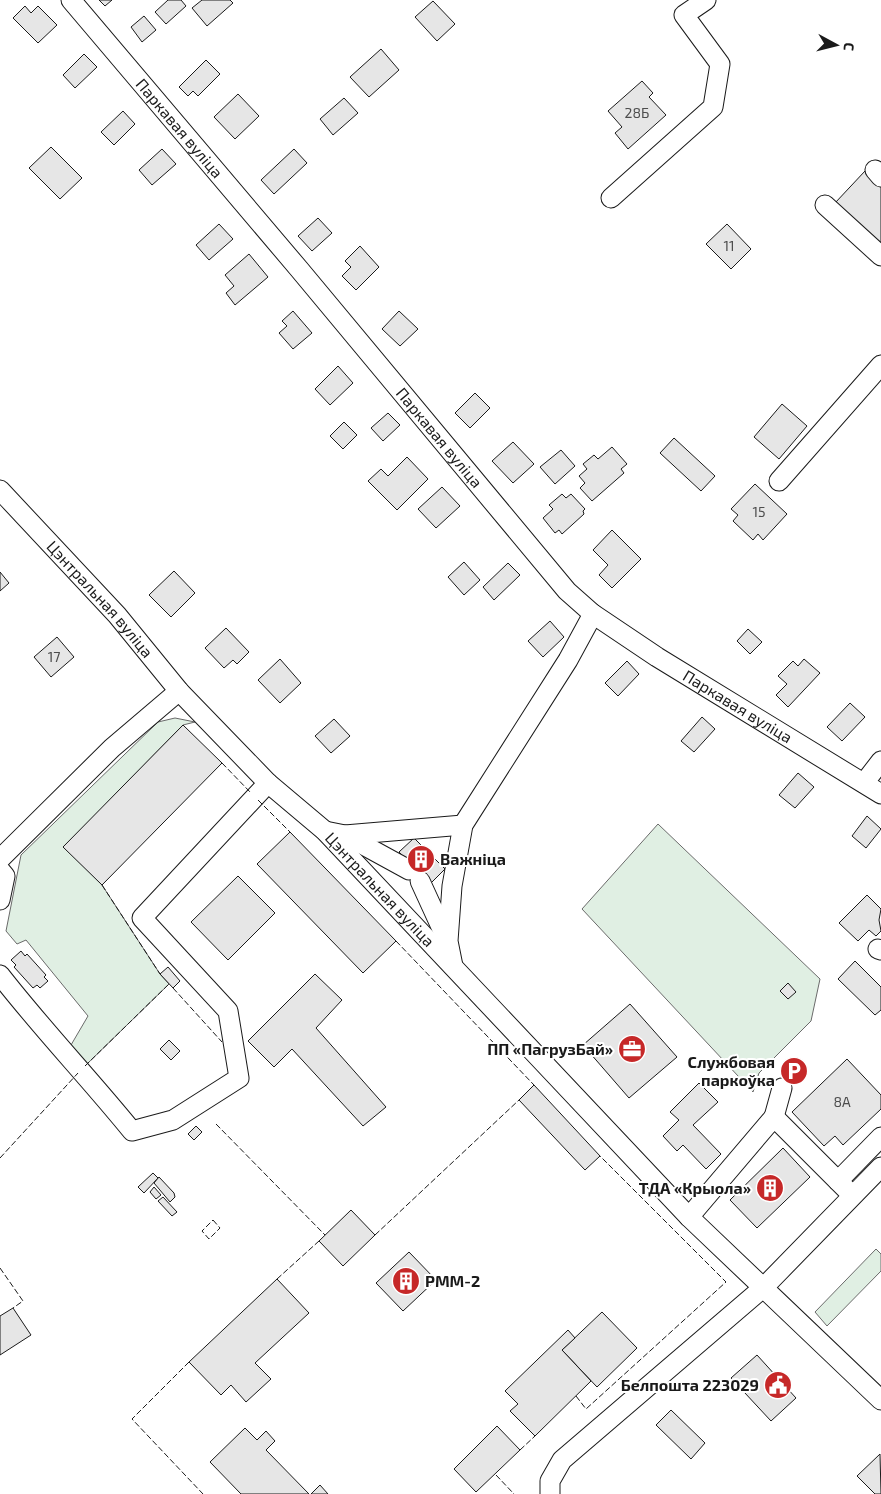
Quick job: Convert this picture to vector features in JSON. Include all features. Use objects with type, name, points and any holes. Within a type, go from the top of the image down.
[{"type":"street","name":"Паркавая вуліца","points":[[71,0],[299,269],[567,591],[593,614],[657,656],[881,794]]},
{"type":"street","points":[[611,198],[713,107],[720,64],[684,15],[706,0]]},
{"type":"street","points":[[825,205],[881,256]]},
{"type":"street","points":[[779,481],[881,365]]},
{"type":"street","name":"Цэнтральная вуліца","points":[[0,490],[117,615],[179,691],[268,783],[325,831],[689,1217],[881,1400]]},
{"type":"street","points":[[453,967],[448,941],[452,886],[463,825],[568,660],[593,614]]},
{"type":"street","points":[[0,859],[112,748],[179,691]]},
{"type":"street","points":[[864,783],[881,761]]},
{"type":"street","points":[[0,975],[42,1029],[82,1070],[132,1131],[173,1120],[239,1078],[228,1011],[142,918],[268,783]]},
{"type":"street","points":[[325,831],[345,834],[463,825]]},
{"type":"street","points":[[345,834],[415,876],[448,941]]},
{"type":"street","points":[[0,870],[5,876],[0,900]]},
{"type":"street","points":[[689,1217],[774,1117],[782,1088]]},
{"type":"street","points":[[774,1117],[852,1195]]},
{"type":"street","points":[[838,1181],[881,1137]]},
{"type":"street","points":[[550,1494],[550,1481],[562,1460],[764,1287],[881,1167]]},
{"type":"green space","points":[[175,718],[195,722],[183,725],[64,847],[102,885],[160,974],[169,984],[87,1064],[71,1045],[88,1016],[26,940],[17,944],[6,931],[21,855],[158,722]]},
{"type":"green space","points":[[658,824],[820,979],[811,1021],[759,1073],[753,1092],[582,909]]},
{"type":"green space","points":[[876,1249],[881,1254],[881,1271],[827,1326],[815,1312]]},
{"type":"building","points":[[99,0],[112,0],[105,6]]},
{"type":"building","points":[[168,0],[181,0],[186,6],[166,24],[155,12]]},
{"type":"building","points":[[202,0],[230,0],[233,3],[207,26],[192,8]]},
{"type":"building","points":[[433,1],[455,24],[437,41],[415,17]]},
{"type":"building","points":[[25,6],[31,13],[38,6],[57,25],[38,43],[13,18]]},
{"type":"building","points":[[144,16],[156,30],[142,42],[131,27]]},
{"type":"building","points":[[381,49],[399,70],[369,97],[350,77]]},
{"type":"building","points":[[84,54],[97,67],[75,88],[63,75]]},
{"type":"building","points":[[206,60],[220,74],[198,96],[193,91],[188,96],[179,87]]},
{"type":"building","points":[[642,81],[653,93],[649,97],[666,115],[628,149],[615,133],[622,127],[608,111]]},
{"type":"building","points":[[238,94],[259,116],[235,139],[214,117]]},
{"type":"building","points":[[344,98],[358,113],[333,135],[320,119]]},
{"type":"building","points":[[123,111],[135,124],[114,145],[101,132]]},
{"type":"building","points":[[51,147],[82,178],[60,199],[29,168]]},
{"type":"building","points":[[162,149],[176,164],[152,185],[139,170]]},
{"type":"building","points":[[294,149],[307,163],[274,194],[261,180]]},
{"type":"building","points":[[865,171],[881,186],[881,245],[835,203]]},
{"type":"building","points":[[318,218],[332,233],[312,251],[298,236]]},
{"type":"building","points":[[219,224],[233,239],[209,260],[196,245]]},
{"type":"building","points":[[727,224],[751,249],[731,269],[706,244]]},
{"type":"building","points":[[360,246],[379,267],[356,290],[342,276],[351,267],[345,261]]},
{"type":"building","points":[[249,254],[268,277],[235,305],[226,293],[234,286],[225,275]]},
{"type":"building","points":[[293,311],[312,333],[293,349],[279,333],[287,326],[282,321]]},
{"type":"building","points":[[399,311],[418,329],[400,346],[382,329]]},
{"type":"building","points":[[338,366],[353,383],[330,405],[315,389]]},
{"type":"building","points":[[475,393],[490,408],[470,428],[455,413]]},
{"type":"building","points":[[782,404],[807,426],[779,459],[754,437]]},
{"type":"building","points":[[388,413],[400,425],[383,441],[371,428]]},
{"type":"building","points":[[344,422],[357,435],[343,449],[330,436]]},
{"type":"building","points":[[674,438],[715,476],[701,491],[660,453]]},
{"type":"building","points":[[513,442],[534,464],[513,483],[492,461]]},
{"type":"building","points":[[612,447],[627,464],[621,469],[624,473],[592,501],[580,488],[585,483],[579,476],[587,469],[583,464],[594,455],[598,459]]},
{"type":"building","points":[[561,450],[575,466],[555,484],[540,467]]},
{"type":"building","points":[[407,457],[428,479],[397,510],[368,481],[381,469],[388,476]]},
{"type":"building","points":[[755,484],[787,514],[763,540],[758,534],[753,540],[733,521],[738,515],[731,509]]},
{"type":"building","points":[[442,487],[460,506],[436,528],[418,509]]},
{"type":"building","points":[[562,494],[566,498],[571,494],[585,509],[583,511],[584,514],[562,534],[559,530],[555,533],[543,518],[553,509],[549,505]]},
{"type":"building","points":[[612,530],[641,559],[612,588],[599,575],[608,565],[593,550]]},
{"type":"building","points":[[464,562],[480,580],[464,595],[448,577]]},
{"type":"building","points":[[508,563],[520,575],[494,600],[483,587]]},
{"type":"building","points":[[174,571],[195,593],[171,617],[149,595]]},
{"type":"building","points":[[0,572],[9,583],[0,591]]},
{"type":"building","points":[[550,621],[564,637],[543,657],[528,641]]},
{"type":"building","points":[[226,628],[249,652],[237,664],[233,660],[224,668],[205,648]]},
{"type":"building","points":[[748,629],[762,642],[750,654],[737,641]]},
{"type":"building","points":[[57,637],[74,657],[51,677],[34,657]]},
{"type":"building","points":[[280,659],[301,683],[280,703],[258,680]]},
{"type":"building","points":[[804,659],[820,673],[788,707],[776,695],[787,684],[778,676],[793,661],[798,666]]},
{"type":"building","points":[[627,661],[639,674],[618,696],[605,683]]},
{"type":"building","points":[[850,703],[865,717],[842,741],[827,727]]},
{"type":"building","points":[[702,717],[715,729],[694,752],[681,741]]},
{"type":"building","points":[[334,719],[350,736],[331,753],[315,736]]},
{"type":"building","points":[[183,725],[222,763],[102,885],[63,847]]},
{"type":"building","points":[[798,773],[814,787],[795,808],[779,795]]},
{"type":"building","points":[[867,816],[881,829],[866,848],[852,836]]},
{"type":"building","points":[[290,832],[396,941],[363,973],[257,864]]},
{"type":"building","name":"Важніца","points":[[414,838],[445,869],[430,884],[416,884],[406,874],[413,866],[399,852]]},
{"type":"building","points":[[238,876],[275,913],[228,960],[191,922]]},
{"type":"building","points":[[867,895],[881,909],[879,920],[881,931],[876,936],[869,930],[858,941],[839,923]]},
{"type":"building","points":[[21,951],[25,956],[27,954],[46,975],[44,977],[48,981],[40,988],[37,985],[33,988],[14,967],[16,965],[11,960]]},
{"type":"building","points":[[855,961],[881,987],[881,1010],[875,1015],[838,979]]},
{"type":"building","points":[[168,967],[180,981],[173,988],[160,974]]},
{"type":"building","points":[[315,974],[342,1000],[316,1028],[386,1107],[363,1126],[292,1049],[274,1067],[248,1041]]},
{"type":"building","points":[[788,983],[796,992],[788,999],[780,991]]},
{"type":"building","points":[[630,1004],[677,1057],[629,1098],[583,1045]]},
{"type":"building","points":[[169,1040],[180,1051],[171,1060],[160,1049]]},
{"type":"building","points":[[847,1059],[881,1095],[881,1109],[843,1145],[835,1136],[824,1146],[792,1112]]},
{"type":"building","points":[[699,1083],[718,1102],[693,1125],[721,1154],[706,1169],[683,1145],[677,1151],[663,1136],[679,1120],[670,1112]]},
{"type":"building","points":[[534,1085],[600,1156],[585,1170],[519,1100]]},
{"type":"building","points":[[196,1126],[202,1132],[194,1140],[188,1134]]},
{"type":"building","name":"ТДА «Крыола»","points":[[783,1148],[810,1177],[757,1228],[730,1200]]},
{"type":"building","points":[[153,1173],[158,1178],[144,1193],[138,1187]]},
{"type":"building","points":[[159,1177],[174,1193],[175,1197],[170,1202],[154,1183]]},
{"type":"building","points":[[154,1187],[161,1195],[156,1199],[150,1192]]},
{"type":"building","points":[[163,1197],[177,1212],[172,1216],[158,1201]]},
{"type":"building","points":[[351,1210],[375,1235],[343,1266],[319,1241]]},
{"type":"building","name":"РММ-2","points":[[409,1252],[436,1280],[403,1311],[376,1283]]},
{"type":"building","points":[[277,1279],[309,1313],[255,1363],[271,1379],[246,1402],[231,1385],[221,1395],[189,1362]]},
{"type":"building","points":[[13,1308],[31,1335],[0,1355],[0,1316]]},
{"type":"building","points":[[602,1312],[637,1348],[597,1387],[562,1350]]},
{"type":"building","points":[[568,1330],[575,1338],[562,1350],[591,1381],[535,1436],[510,1411],[518,1404],[505,1391]]},
{"type":"building","points":[[757,1355],[796,1398],[771,1421],[731,1378]]},
{"type":"building","points":[[671,1410],[705,1443],[691,1459],[656,1425]]},
{"type":"building","points":[[497,1426],[520,1450],[476,1492],[454,1469]]},
{"type":"building","points":[[245,1428],[257,1440],[266,1431],[275,1441],[266,1450],[309,1494],[241,1494],[210,1462]]},
{"type":"building","points":[[880,1454],[881,1494],[875,1494],[857,1476]]},
{"type":"building","points":[[320,1485],[328,1494],[311,1494]]},
{"type":"fence","points":[[222,763],[251,793]]},
{"type":"fence","points":[[258,800],[290,832]]},
{"type":"fence","points":[[102,885],[160,974]]},
{"type":"fence","points":[[396,941],[534,1085]]},
{"type":"fence","points":[[85,1066],[169,984]]},
{"type":"fence","points":[[173,988],[222,1042]]},
{"type":"fence","points":[[0,1158],[78,1073]]},
{"type":"fence","points":[[375,1235],[519,1100]]},
{"type":"fence","points":[[216,1124],[325,1235]]},
{"type":"fence","points":[[576,1396],[586,1409],[726,1282],[600,1156]]},
{"type":"fence","points":[[213,1220],[220,1228],[209,1239],[202,1231],[213,1220]]},
{"type":"fence","points":[[277,1279],[319,1241]]},
{"type":"fence","points":[[0,1268],[23,1301],[13,1308]]},
{"type":"fence","points":[[189,1362],[132,1419],[203,1494]]},
{"type":"fence","points":[[520,1450],[535,1436]]},
{"type":"fence","points":[[496,1475],[514,1494]]},
{"type":"place","name":"Важніца","points":[[421,859]]},
{"type":"place","name":"ПП «ПагрузБай»","points":[[632,1049]]},
{"type":"place","name":"Службовая паркоўка","points":[[794,1071]]},
{"type":"place","name":"ТДА «Крыола»","points":[[770,1188]]},
{"type":"place","name":"РММ-2","points":[[406,1281]]},
{"type":"place","name":"Белпошта 223029","points":[[778,1385]]}]
